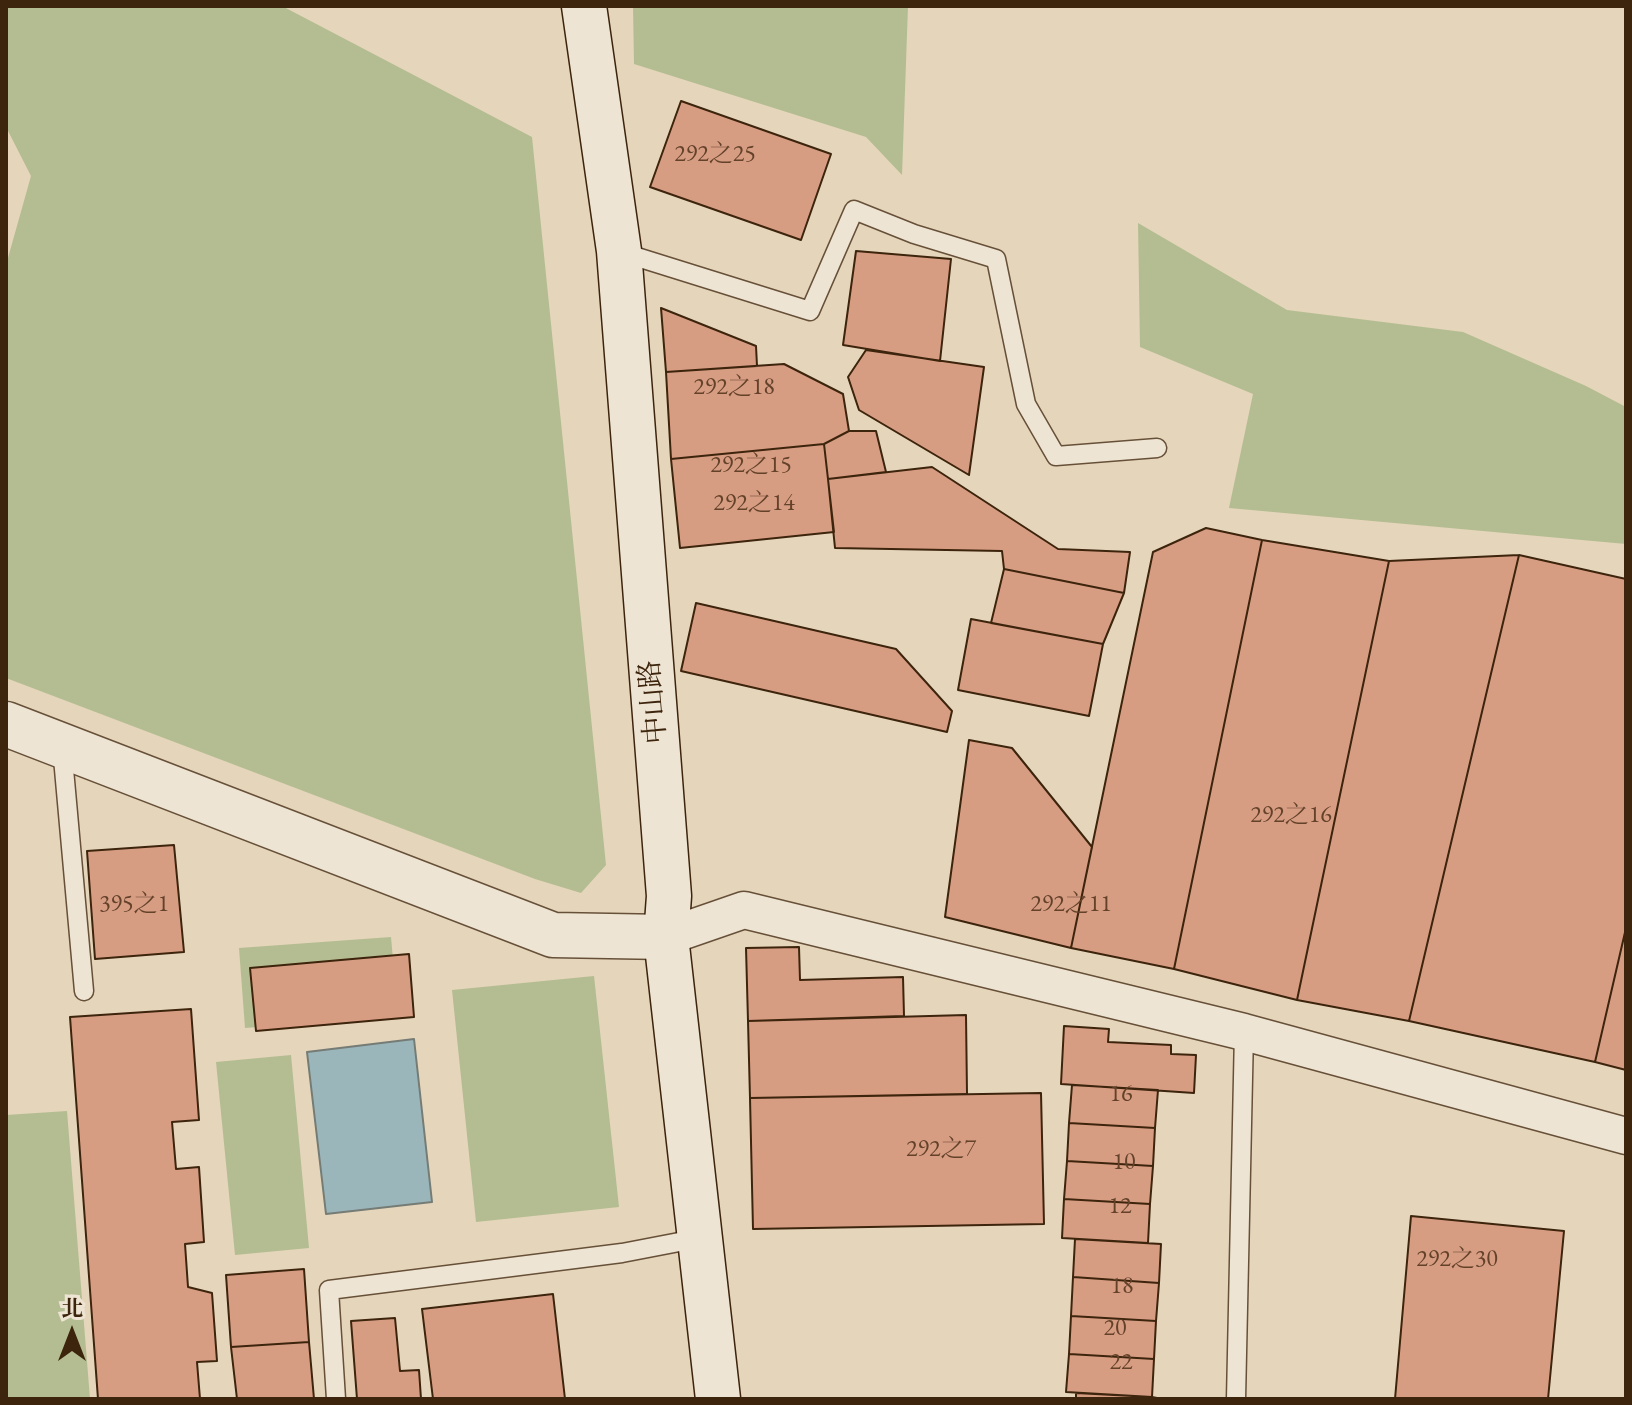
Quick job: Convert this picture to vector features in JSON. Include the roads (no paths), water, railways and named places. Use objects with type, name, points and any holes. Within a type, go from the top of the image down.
[{"type":"main road","name":"中山路","points":[[584,6],[619,251],[669,896],[666,937],[718,1399]]},
{"type":"main road","points":[[6,724],[553,935],[666,937]]},
{"type":"street","points":[[666,937],[744,910],[1244,1032],[1626,1136]]},
{"type":"lane","points":[[619,251],[810,311],[854,210],[914,234],[996,259],[1026,404],[1056,456],[1157,448]]},
{"type":"lane","points":[[62,747],[84,991]]},
{"type":"lane","points":[[1236,1399],[1244,1032]]},
{"type":"lane","points":[[336,1399],[329,1290],[622,1253],[700,1238]]},
{"type":"water","points":[[414,1039],[432,1202],[326,1214],[307,1052]]}]
